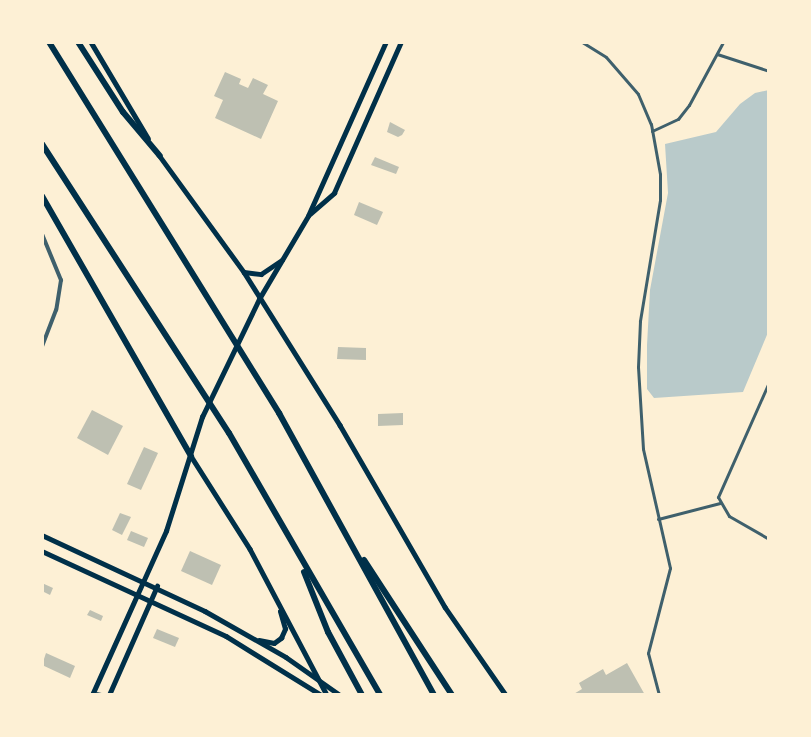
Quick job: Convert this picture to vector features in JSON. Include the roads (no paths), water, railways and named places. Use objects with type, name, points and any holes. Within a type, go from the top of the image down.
[{"type":"highway","points":[[49,42],[279,412],[356,548],[452,695]]},
{"type":"highway","points":[[78,42],[123,112],[149,148],[160,156]]},
{"type":"highway","points":[[42,144],[229,433],[380,695]]},
{"type":"highway","points":[[42,196],[191,456]]},
{"type":"highway","points":[[356,548],[374,589],[434,695]]},
{"type":"highway","points":[[296,552],[328,632],[362,695]]},
{"type":"main road","points":[[91,42],[160,156],[244,272],[340,425],[445,607],[506,695]]},
{"type":"main road","points":[[93,694],[143,581],[191,456],[202,417],[259,299],[288,254],[308,216],[386,42]]},
{"type":"main road","points":[[308,216],[334,193],[401,42]]},
{"type":"main road","points":[[365,89],[378,96]]},
{"type":"main road","points":[[244,272],[270,272],[288,254]]},
{"type":"main road","points":[[191,456],[222,501],[327,695]]},
{"type":"main road","points":[[42,535],[157,586],[252,638],[340,695]]},
{"type":"main road","points":[[42,551],[138,593],[226,636],[321,695]]},
{"type":"main road","points":[[107,695],[157,586]]},
{"type":"main road","points":[[252,638],[274,643],[281,638],[285,629],[277,601]]},
{"type":"street","points":[[582,42],[606,57],[638,94],[652,131],[660,174],[660,200],[645,280],[638,366],[643,449],[670,568],[648,653],[659,695]]},
{"type":"street","points":[[652,131],[678,118],[699,92],[723,42]]},
{"type":"street","points":[[717,54],[769,71]]},
{"type":"street","points":[[42,234],[61,280],[56,310],[42,347]]},
{"type":"street","points":[[769,382],[720,485],[720,503],[729,516],[769,539]]},
{"type":"street","points":[[658,519],[720,503]]},
{"type":"street","points":[[93,694],[107,695]]}]
